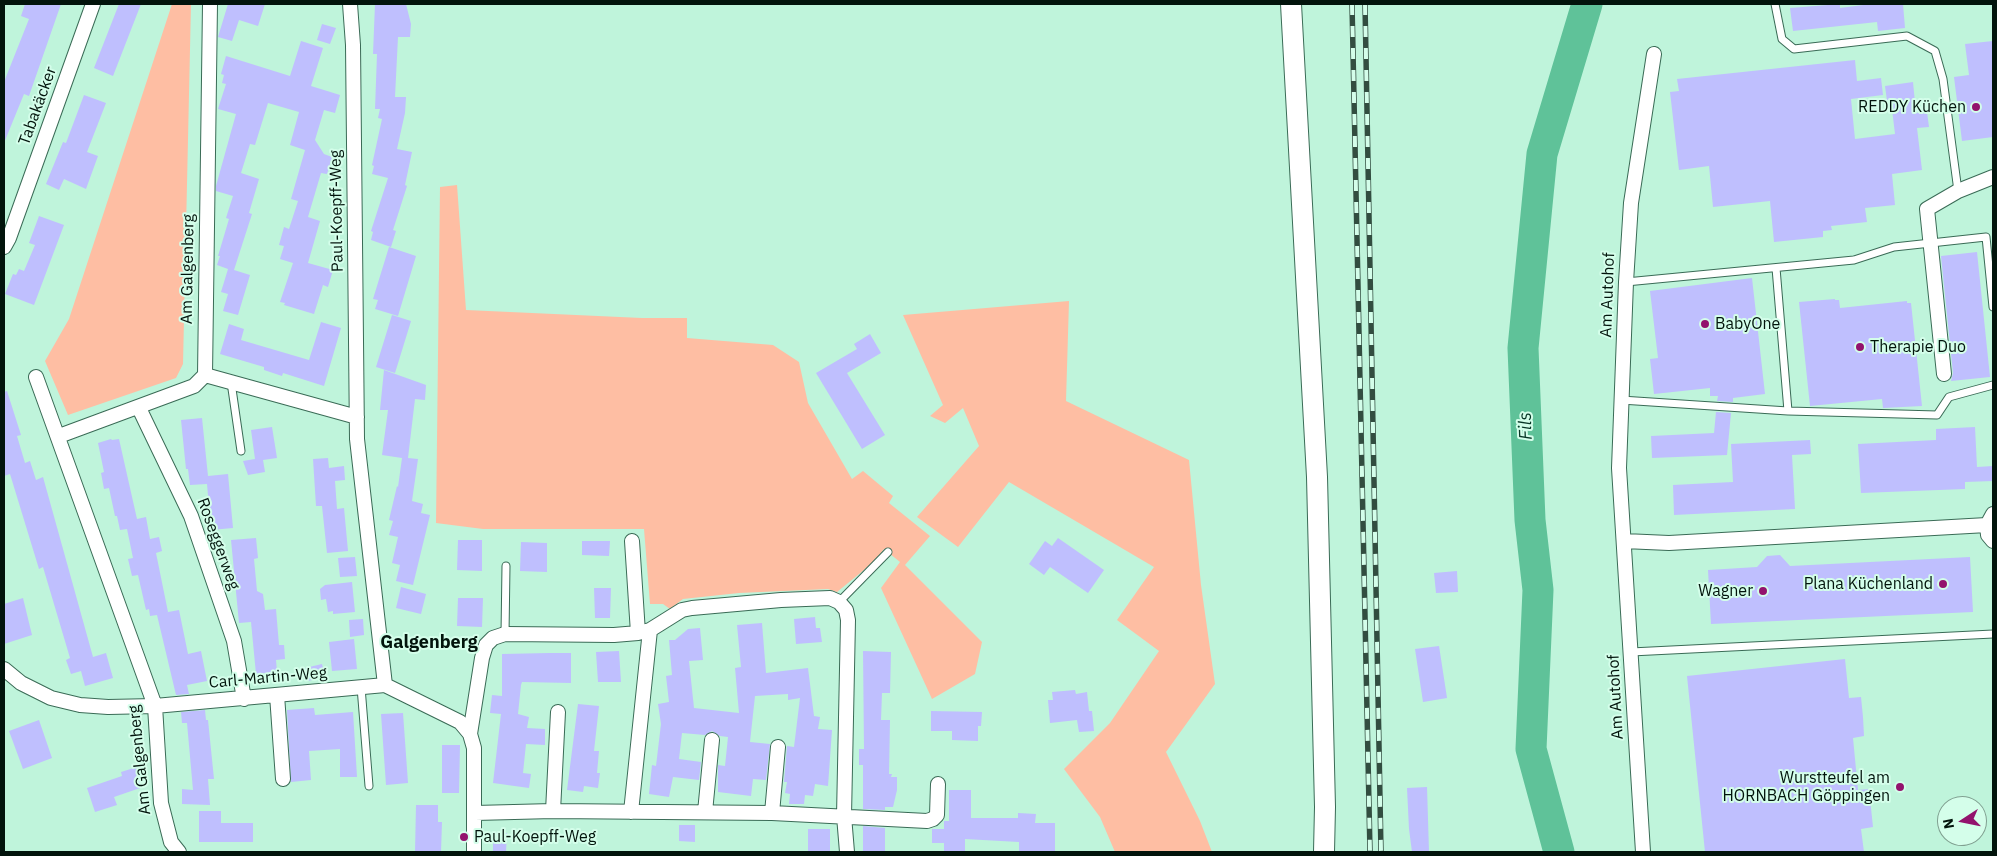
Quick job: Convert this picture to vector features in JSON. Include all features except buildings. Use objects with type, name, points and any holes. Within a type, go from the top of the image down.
[{"type":"main road","points":[[1291,4],[1317,477],[1325,807],[1324,852]]},
{"type":"street","name":"Tabakäcker","points":[[4,247],[9,238],[93,4]]},
{"type":"street","name":"Am Galgenberg","points":[[205,376],[210,4]]},
{"type":"street","name":"Paul-Koepff-Weg","points":[[350,4],[353,45],[357,448],[385,685]]},
{"type":"street","name":"Am Autohof","points":[[1643,852],[1620,468],[1621,400],[1631,203],[1654,54]]},
{"type":"street","points":[[1944,374],[1927,209],[1958,191],[1993,177]]},
{"type":"street","points":[[59,436],[139,408],[194,386],[205,376],[357,417]]},
{"type":"street","name":"Am Galgenberg","points":[[36,377],[59,436],[155,706],[161,803],[171,842],[179,852]]},
{"type":"street","name":"Roseggerweg","points":[[139,408],[191,516],[234,641],[244,699]]},
{"type":"street","points":[[1624,541],[1679,542],[1990,519],[1988,535],[1993,541]]},
{"type":"street","points":[[631,812],[640,719],[644,631],[632,541]]},
{"type":"street","points":[[470,734],[482,658],[486,645],[493,638],[505,634],[614,635],[644,631],[682,610],[692,608],[820,597],[830,598],[839,602],[846,610],[848,620],[844,816],[847,852]]},
{"type":"street","name":"Carl-Martin-Weg","points":[[4,669],[21,683],[51,698],[80,705],[108,707],[155,706],[244,699],[385,685]]},
{"type":"street","points":[[385,685],[460,722],[470,734],[474,748],[474,852]]},
{"type":"street","points":[[277,695],[283,779]]},
{"type":"street","points":[[553,811],[558,712]]},
{"type":"street","points":[[705,812],[712,740]]},
{"type":"street","points":[[772,813],[778,747]]},
{"type":"street","points":[[475,814],[553,811],[772,813],[927,821],[937,815],[938,784]]},
{"type":"lane","points":[[1776,4],[1782,39],[1794,49],[1907,36],[1934,51],[1943,79],[1958,191]]},
{"type":"lane","points":[[1626,282],[1854,260],[1894,247],[1986,237],[1993,307]]},
{"type":"lane","points":[[1776,268],[1788,411]]},
{"type":"lane","points":[[230,382],[241,451]]},
{"type":"lane","points":[[1621,400],[1788,411],[1937,415],[1949,398],[1993,385]]},
{"type":"lane","points":[[839,602],[888,552]]},
{"type":"lane","points":[[505,634],[506,566]]},
{"type":"lane","points":[[1631,652],[1993,634]]},
{"type":"lane","points":[[360,687],[369,786]]},
{"type":"shaded area","points":[[172,4],[191,4],[183,364],[176,378],[68,415],[45,361],[69,319]]},
{"type":"shaded area","points":[[457,185],[466,310],[642,318],[687,318],[687,338],[773,345],[799,362],[808,403],[852,479],[863,471],[893,496],[889,503],[930,536],[905,565],[982,642],[975,674],[932,699],[881,588],[900,562],[884,549],[875,561],[837,592],[828,589],[739,593],[683,599],[670,609],[663,604],[650,604],[644,529],[483,529],[436,523],[440,187]]},
{"type":"shaded area","points":[[1069,301],[1066,401],[1189,460],[1201,585],[1215,684],[1166,752],[1200,821],[1212,852],[1115,852],[1100,817],[1064,769],[1110,723],[1159,651],[1117,620],[1154,567],[1009,482],[958,547],[917,517],[979,446],[963,408],[945,423],[930,416],[943,405],[903,315]]},
{"type":"waterway","name":"Fils","points":[[1559,852],[1531,749],[1538,590],[1530,520],[1523,348],[1542,154],[1587,4]]},
{"type":"railway","points":[[1352,4],[1370,852]]},
{"type":"railway","points":[[1365,4],[1381,852]]},
{"type":"place","name":"REDDY Küchen","points":[[1976,107]]},
{"type":"place","name":"BabyOne","points":[[1705,324]]},
{"type":"place","name":"Therapie Duo","points":[[1860,347]]},
{"type":"place","name":"Plana Küchenland","points":[[1943,584]]},
{"type":"place","name":"Wagner","points":[[1763,591]]},
{"type":"place","name":"Wurstteufel am HORNBACH Göppingen","points":[[1900,787]]},
{"type":"place","name":"Paul-Koepff-Weg","points":[[464,837]]},
{"type":"district","name":"Galgenberg","points":[[429,643]]}]
